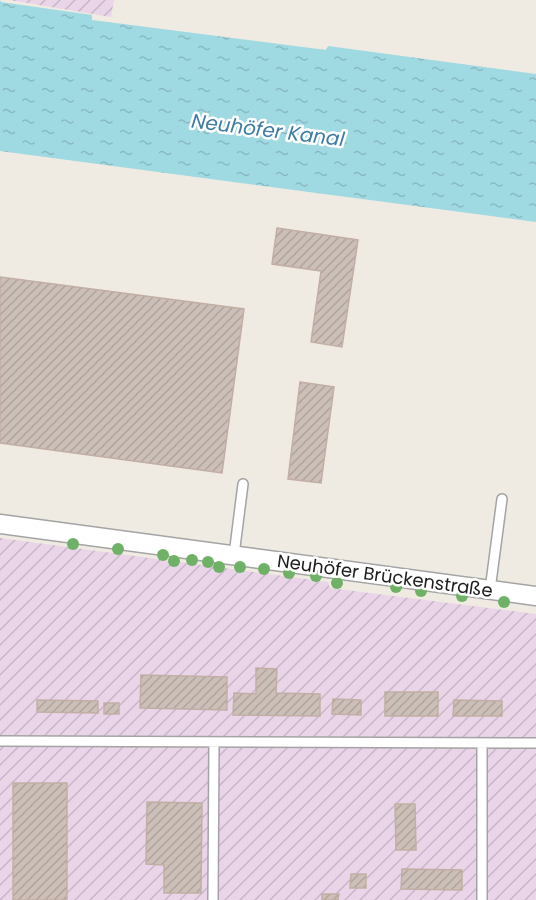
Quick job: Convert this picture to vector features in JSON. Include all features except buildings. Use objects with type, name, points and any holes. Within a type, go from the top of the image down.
[{"type":"street","name":"Neuhöfer Brückenstraße","points":[[0,524],[536,596]]},
{"type":"lane","points":[[234,555],[243,483]]},
{"type":"lane","points":[[490,590],[502,499]]},
{"type":"lane","points":[[0,741],[536,743]]},
{"type":"lane","points":[[213,900],[214,742]]},
{"type":"lane","points":[[482,743],[482,900]]},
{"type":"shaded area","points":[[9,0],[114,0],[111,17]]},
{"type":"shaded area","points":[[0,538],[328,582],[330,588],[536,614],[536,900],[0,900]]},
{"type":"water","name":"Neuhöfer Kanal","points":[[0,0],[1,2],[92,15],[92,20],[326,50],[328,46],[536,74],[536,222],[0,151]]}]
